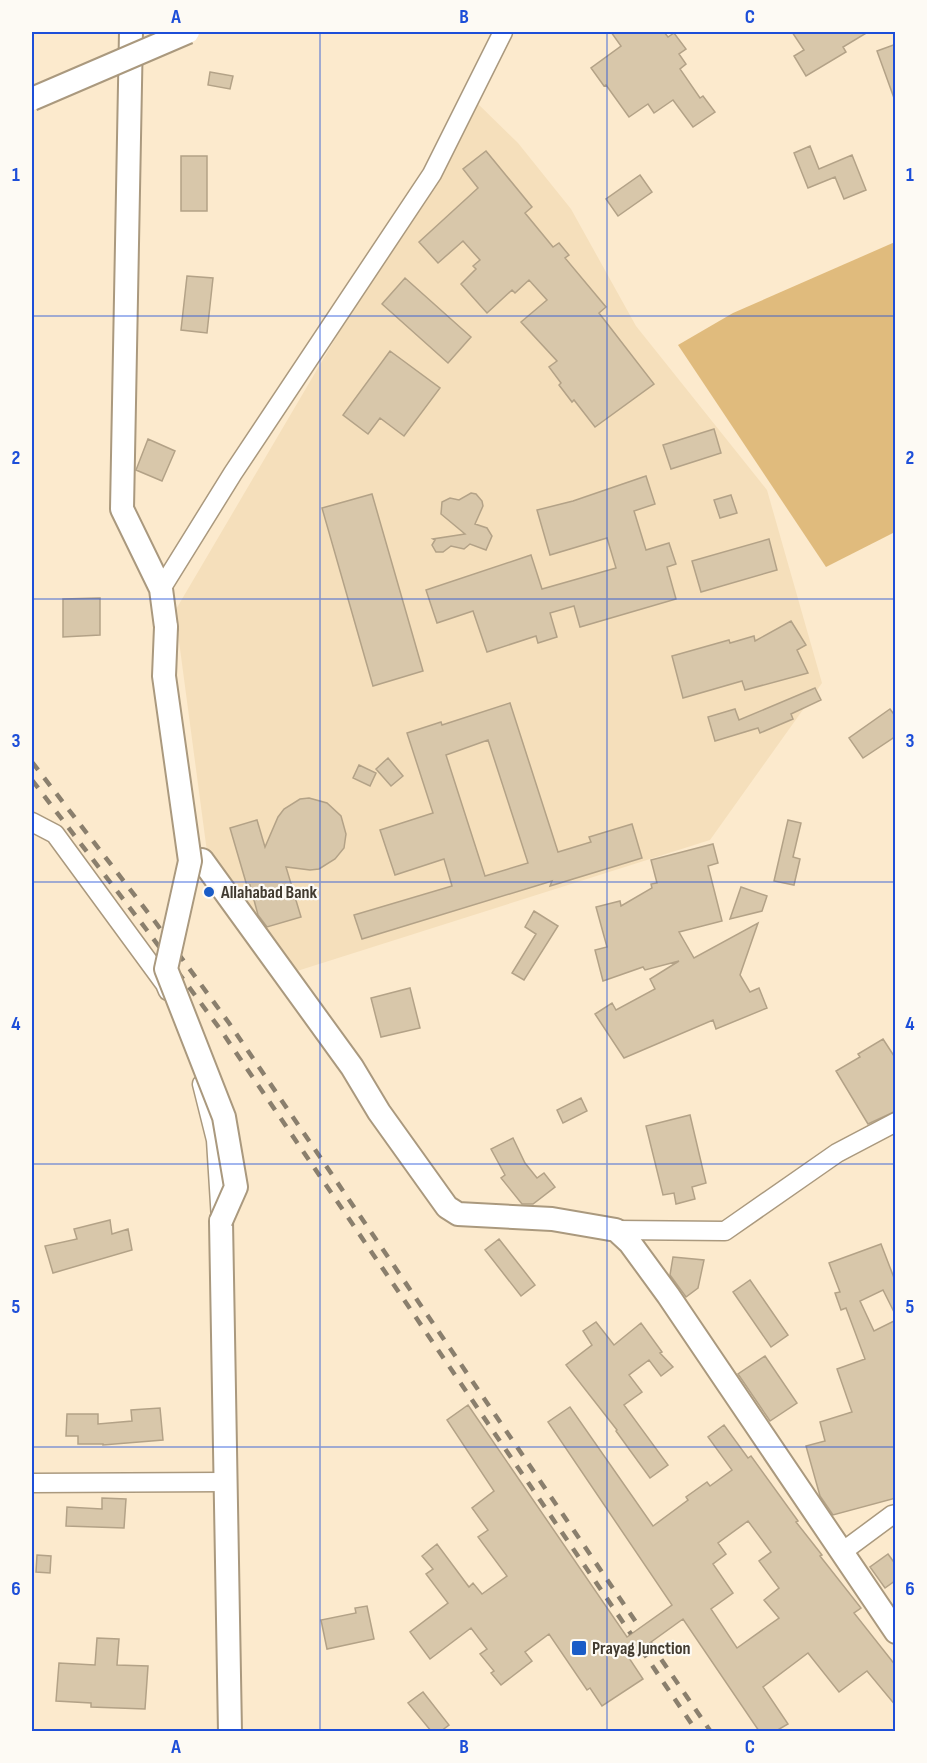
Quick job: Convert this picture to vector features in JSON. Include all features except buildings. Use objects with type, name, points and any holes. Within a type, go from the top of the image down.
[{"type":"street","points":[[131,32],[122,508],[161,590],[186,789],[202,860],[352,1067],[379,1112],[447,1207],[458,1214],[552,1219],[616,1230],[725,1231],[837,1154],[896,1122]]},
{"type":"street","points":[[32,99],[188,32]]},
{"type":"street","points":[[161,590],[233,473],[432,174],[503,32]]},
{"type":"street","points":[[166,627],[164,676],[190,861],[166,969],[224,1117],[236,1187],[221,1221]]},
{"type":"street","points":[[32,822],[55,834],[165,984],[196,1059],[216,1140],[221,1221],[230,1731]]},
{"type":"street","points":[[616,1230],[630,1243],[668,1295],[896,1632]]},
{"type":"street","points":[[32,1483],[224,1482]]},
{"type":"street","points":[[842,1552],[896,1514]]},
{"type":"shaded area","points":[[475,101],[518,143],[571,209],[636,326],[767,490],[822,683],[710,840],[275,978],[211,882],[175,611]]},
{"type":"shaded area","points":[[895,242],[895,532],[826,567],[678,345],[733,313]]},
{"type":"railway","points":[[32,762],[156,923],[229,1023],[640,1628]]},
{"type":"railway","points":[[32,780],[220,1029],[631,1634]]},
{"type":"railway","points":[[650,1643],[711,1732]]},
{"type":"railway","points":[[641,1649],[697,1732]]},
{"type":"place","name":"Allahabad Bank","points":[[209,892]]},
{"type":"place","name":"Prayag Junction","points":[[579,1648]]}]
